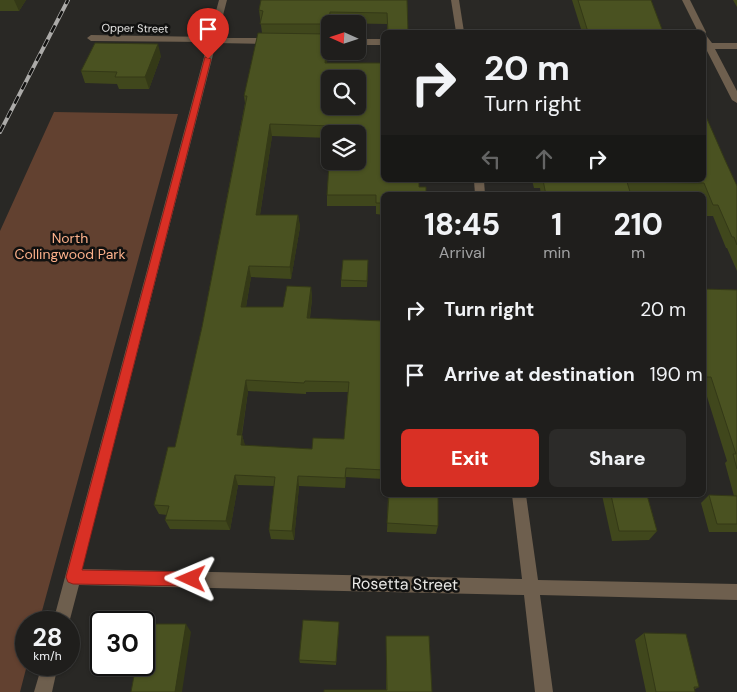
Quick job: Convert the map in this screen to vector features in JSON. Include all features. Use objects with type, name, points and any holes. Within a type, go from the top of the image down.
[{"type":"street","points":[[64,611],[222,0]]},
{"type":"street","points":[[455,0],[460,30]]},
{"type":"street","points":[[686,0],[701,30]]},
{"type":"street","name":"Opper Street","points":[[91,38],[281,41]]},
{"type":"street","points":[[366,42],[381,42]]},
{"type":"street","points":[[737,46],[706,46],[737,100]]},
{"type":"street","points":[[519,497],[544,692]]},
{"type":"street","name":"Rosetta Street","points":[[73,577],[737,592]]},
{"type":"street","points":[[43,692],[47,676]]},
{"type":"green space","name":"North Collingwood Park","points":[[54,112],[178,114],[42,611],[15,611],[15,676],[24,676],[20,692],[0,692],[0,231]]},
{"type":"building","points":[[261,0],[407,0],[408,30],[388,30],[387,13],[330,12],[330,15],[321,15],[321,24],[260,24],[263,11],[259,10]]},
{"type":"building","points":[[578,0],[651,0],[662,30],[587,30]]},
{"type":"building","points":[[258,33],[321,34],[321,60],[325,60],[325,63],[381,63],[381,182],[419,182],[419,187],[426,187],[426,192],[381,192],[381,203],[376,203],[376,195],[327,195],[329,170],[366,170],[366,125],[270,124],[256,215],[298,215],[290,267],[249,266],[241,307],[283,307],[287,286],[311,287],[307,318],[381,321],[381,470],[346,468],[345,478],[298,476],[292,531],[269,530],[275,477],[235,475],[226,521],[165,520],[169,506],[154,505],[168,447],[175,447],[202,327],[247,96],[244,96]],"holes":[[[246,380],[304,383],[305,381],[349,382],[344,439],[313,438],[312,449],[241,445],[242,435],[237,435]]]},
{"type":"building","points":[[95,43],[158,44],[145,77],[115,77],[117,72],[81,71]]},
{"type":"building","points":[[706,116],[737,186],[737,245],[718,205],[713,205],[704,183],[627,182],[706,182]]},
{"type":"building","points":[[543,182],[627,182],[630,192],[545,192]]},
{"type":"building","points":[[343,260],[368,260],[367,281],[341,280]]},
{"type":"building","points":[[706,289],[737,290],[737,469],[733,454],[736,454],[711,377],[706,377]]},
{"type":"building","points":[[709,495],[737,496],[737,524],[717,524]]},
{"type":"building","points":[[389,497],[438,497],[438,526],[387,523]]},
{"type":"building","points":[[611,497],[648,497],[657,531],[619,531]]},
{"type":"building","points":[[303,620],[339,622],[336,662],[299,660]]},
{"type":"building","points":[[155,624],[186,624],[175,692],[131,692],[134,676],[155,676]]},
{"type":"building","points":[[644,633],[686,634],[699,687],[694,687],[695,692],[656,692]]},
{"type":"building","points":[[386,636],[429,636],[432,692],[324,692],[324,690],[387,690]]},
{"type":"railway","points":[[0,132],[68,0]]},
{"type":"route","points":[[191,579],[73,577],[208,59]]}]
